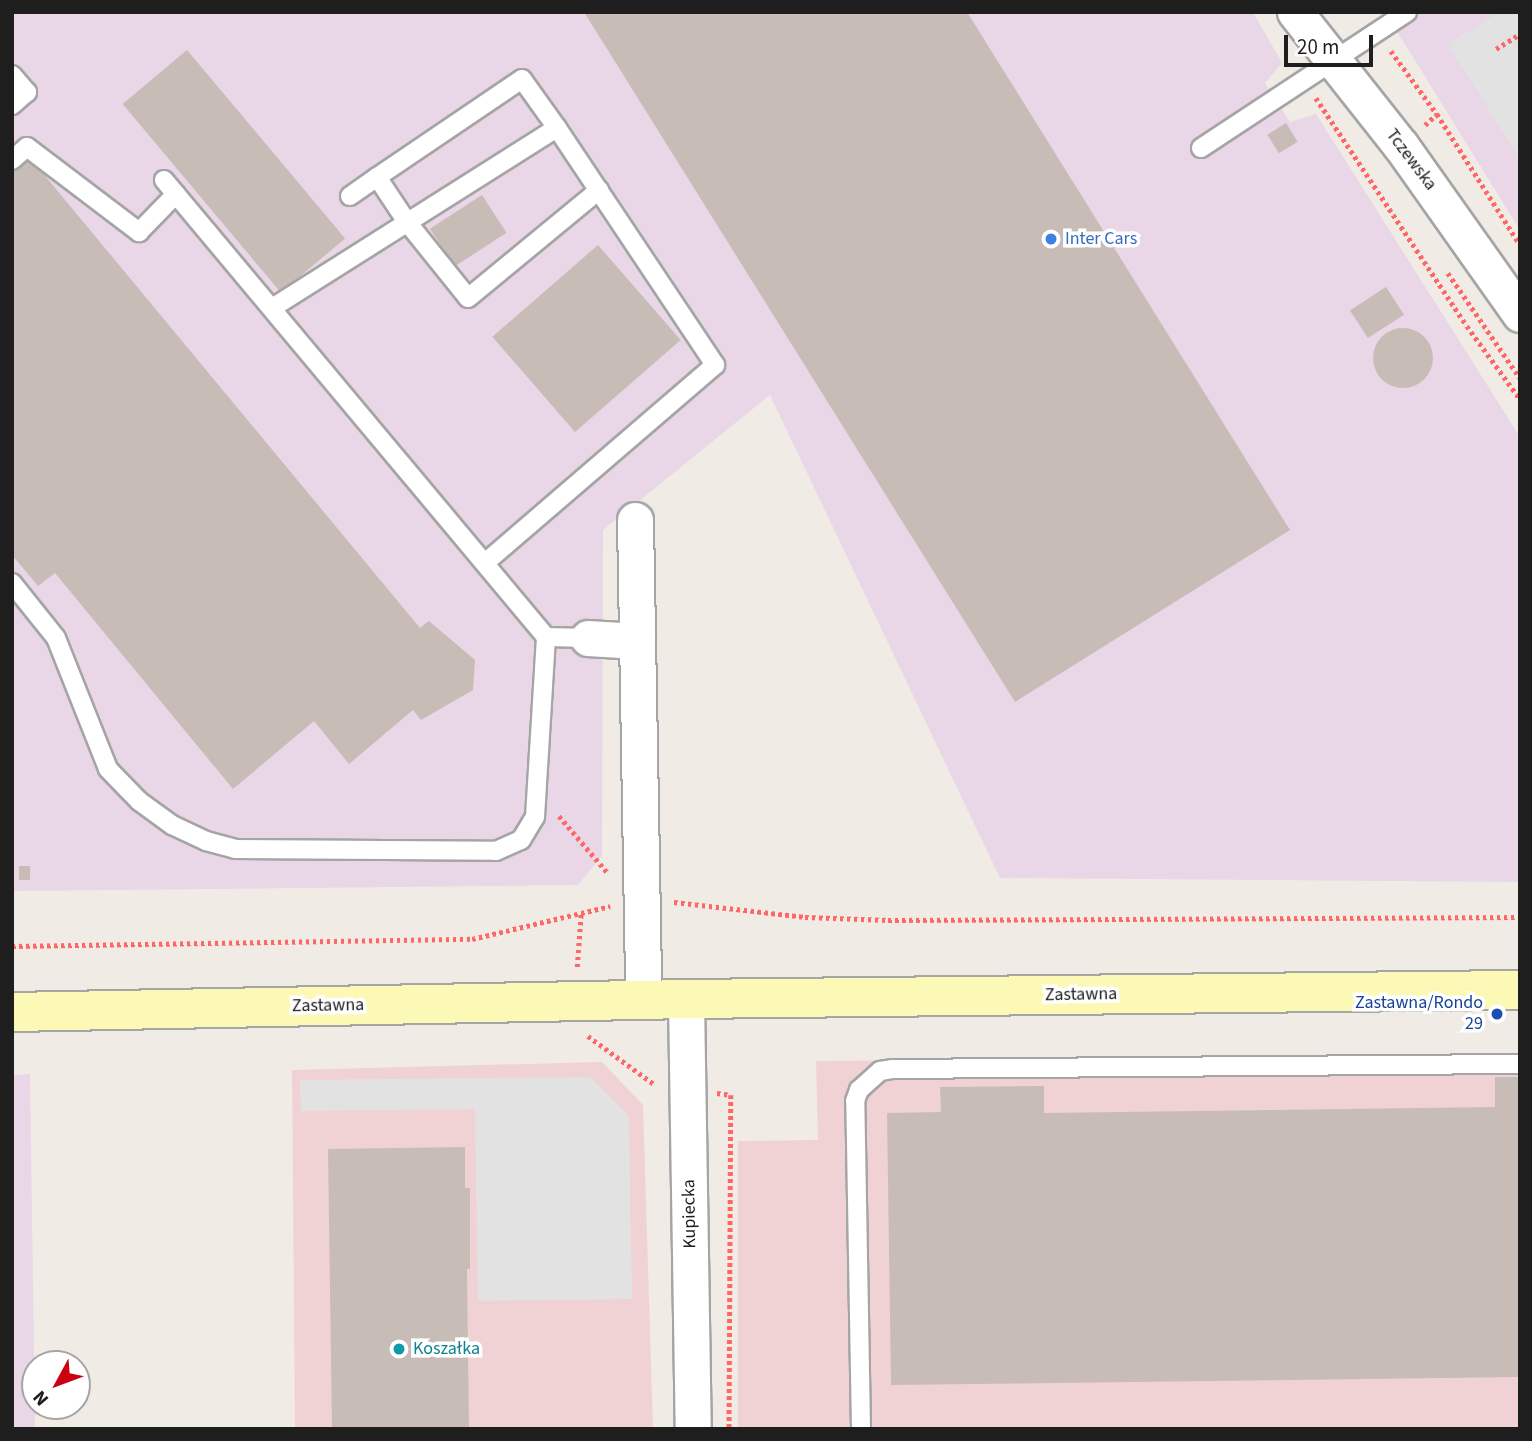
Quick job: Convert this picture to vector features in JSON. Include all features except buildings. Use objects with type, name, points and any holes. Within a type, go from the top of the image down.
[{"type":"main road","name":"Zastawna","points":[[12,1012],[686,999],[1520,990]]},
{"type":"street","name":"Tczewska","points":[[1295,12],[1401,146],[1520,314]]},
{"type":"street","points":[[635,520],[643,1001]]},
{"type":"street","points":[[588,638],[637,641]]},
{"type":"street","name":"Kupiecka","points":[[686,999],[693,1429]]},
{"type":"lane","points":[[1201,148],[1333,58],[1407,12]]},
{"type":"lane","points":[[12,75],[27,92],[12,104]]},
{"type":"lane","points":[[350,196],[522,79],[715,365],[485,563]]},
{"type":"lane","points":[[272,308],[557,128]]},
{"type":"lane","points":[[12,160],[27,148],[139,232],[176,194]]},
{"type":"lane","points":[[377,177],[407,222],[468,298],[599,190]]},
{"type":"lane","points":[[12,583],[56,638],[108,769],[139,801],[172,825],[206,841],[235,849],[496,852],[521,840],[535,817],[546,637],[164,180]]},
{"type":"lane","points":[[546,637],[588,638]]},
{"type":"lane","points":[[861,1429],[855,1101],[864,1084],[880,1072],[892,1069],[1520,1064]]},
{"type":"path","points":[[1376,31],[1437,114],[1520,246]]},
{"type":"path","points":[[1496,49],[1520,34]]},
{"type":"path","points":[[1303,80],[1467,326],[1520,399]]},
{"type":"path","points":[[1444,267],[1520,378]]},
{"type":"path","points":[[551,806],[614,880]]},
{"type":"path","points":[[664,902],[805,917],[888,920],[1520,917]]},
{"type":"path","points":[[12,946],[472,939],[613,906]]},
{"type":"shaded area","points":[[12,12],[1253,12],[1282,63],[1265,83],[1275,99],[1290,122],[1316,114],[1520,437],[1520,882],[1000,878],[770,395],[603,530],[602,856],[578,885],[12,891]]},
{"type":"shaded area","points":[[1385,12],[1520,12],[1520,230]]},
{"type":"shaded area","points":[[1499,12],[1520,12],[1520,160],[1448,44]]},
{"type":"shaded area","points":[[1520,1056],[1520,1429],[738,1429],[738,1141],[818,1140],[816,1061]]},
{"type":"shaded area","points":[[602,1062],[643,1105],[653,1429],[295,1429],[292,1070]]},
{"type":"shaded area","points":[[30,1074],[34,1350],[21,1350],[21,1420],[35,1420],[35,1429],[12,1429],[12,1075]]},
{"type":"shaded area","points":[[590,1077],[629,1116],[632,1299],[478,1301],[475,1109],[301,1111],[300,1080]]},
{"type":"place","name":"Inter Cars","points":[[1051,239]]},
{"type":"place","name":"Zastawna/Rondo 29","points":[[1497,1014]]},
{"type":"place","name":"Koszałka","points":[[399,1349]]}]
